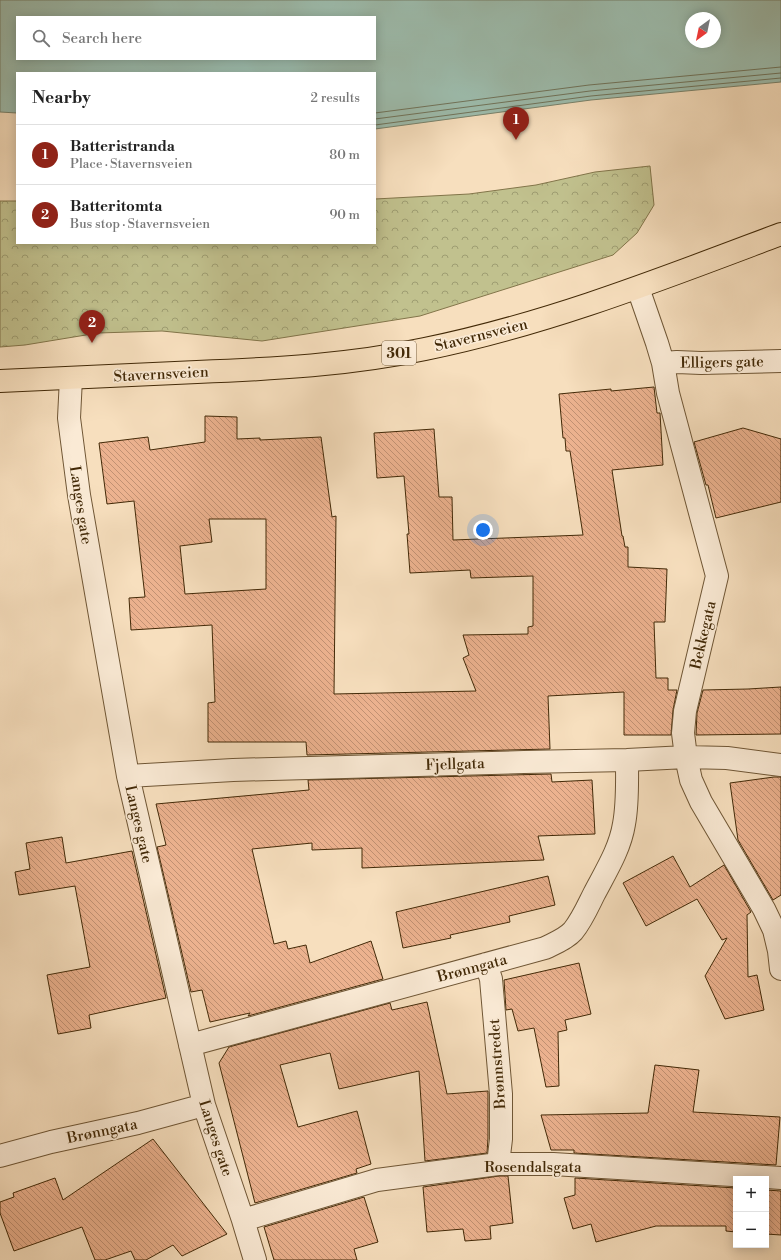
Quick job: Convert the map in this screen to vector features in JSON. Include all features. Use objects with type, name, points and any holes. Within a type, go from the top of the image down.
[{"type":"main road","name":"Stavernsveien","points":[[0,381],[307,366],[366,359],[424,349],[495,333],[556,316],[638,288],[781,234]]},
{"type":"street","name":"Bekkegata","points":[[638,288],[663,363],[668,392],[717,576],[685,711],[683,733],[686,758],[691,780],[701,802],[764,909],[774,930],[781,969]]},
{"type":"street","name":"Elligers gate","points":[[663,363],[781,361]]},
{"type":"street","name":"Langes gate","points":[[71,378],[69,418],[79,495],[128,776],[204,1105],[255,1260]]},
{"type":"street","name":"Fjellgata","points":[[128,776],[249,769],[686,758],[727,758],[781,765]]},
{"type":"street","name":"Brønngata","points":[[190,1045],[393,988],[545,948],[562,941],[572,932],[579,922],[619,844],[624,825],[628,797],[627,760]]},
{"type":"street","name":"Brønnstredet","points":[[486,964],[491,979],[501,1094],[501,1139],[498,1164]]},
{"type":"street","name":"Brønngata","points":[[0,1156],[51,1142],[138,1123],[204,1105]]},
{"type":"street","name":"Rosendalsgata","points":[[243,1220],[377,1180],[498,1164],[553,1164],[781,1178]]},
{"type":"green space","points":[[650,166],[654,205],[637,233],[613,255],[420,316],[262,341],[162,331],[98,333],[25,345],[0,347],[0,201],[16,201],[16,244],[376,244],[376,199],[469,194],[536,185],[595,172]]},
{"type":"water","points":[[0,0],[781,0],[781,82],[591,100],[376,129],[376,72],[16,72],[16,113],[0,112]]},
{"type":"building","points":[[654,387],[657,413],[660,413],[663,465],[612,470],[622,536],[625,547],[628,547],[628,567],[667,569],[665,622],[654,622],[656,678],[668,678],[668,690],[677,690],[673,710],[671,735],[624,735],[624,692],[548,696],[550,749],[307,755],[306,742],[208,742],[208,703],[215,702],[212,625],[131,630],[129,598],[145,597],[134,501],[107,504],[99,443],[148,437],[150,450],[205,442],[205,416],[237,417],[237,439],[260,438],[260,440],[321,437],[332,517],[336,516],[334,694],[476,691],[463,658],[469,655],[463,635],[528,634],[528,627],[533,626],[533,576],[471,578],[470,570],[410,573],[407,534],[409,534],[404,476],[377,478],[374,433],[434,429],[439,497],[452,497],[453,540],[583,535],[570,451],[566,451],[565,438],[563,438],[559,394],[611,389],[611,391]],"holes":[[[209,519],[266,519],[266,589],[185,594],[180,546],[212,542]]]},
{"type":"building","points":[[743,428],[781,439],[781,502],[716,518],[708,485],[706,485],[694,442]]},
{"type":"building","points":[[781,687],[781,734],[696,735],[697,713],[703,690]]},
{"type":"building","points":[[551,774],[552,782],[592,780],[595,834],[538,836],[544,860],[362,868],[362,848],[312,850],[312,843],[252,849],[274,944],[286,941],[288,949],[306,945],[310,963],[371,941],[383,979],[248,1016],[250,1013],[210,1022],[202,990],[191,992],[157,847],[166,845],[156,804],[309,790],[308,780]]},
{"type":"building","points":[[781,777],[781,895],[773,900],[738,840],[730,783]]},
{"type":"building","points":[[62,837],[66,863],[132,851],[166,998],[89,1015],[91,1028],[58,1034],[47,975],[90,967],[75,886],[19,895],[15,872],[30,869],[26,843]]},
{"type":"building","points":[[673,856],[690,887],[724,865],[751,912],[747,915],[748,977],[757,975],[764,1010],[725,1019],[705,976],[727,938],[722,940],[697,899],[646,926],[623,883]]},
{"type":"building","points":[[548,876],[555,905],[509,916],[510,922],[450,935],[451,938],[403,948],[396,912]]},
{"type":"building","points":[[579,963],[591,1014],[565,1020],[567,1030],[558,1032],[559,1086],[546,1087],[534,1028],[518,1031],[512,1009],[506,1010],[504,980]]},
{"type":"building","points":[[427,1002],[447,1094],[488,1091],[487,1153],[425,1161],[419,1071],[339,1089],[330,1053],[280,1065],[298,1127],[357,1111],[371,1164],[356,1169],[357,1173],[255,1203],[219,1063],[229,1047],[390,1003],[392,1010]]},
{"type":"building","points":[[655,1065],[699,1070],[693,1112],[780,1117],[776,1165],[574,1153],[574,1150],[551,1150],[541,1115],[648,1113]]},
{"type":"building","points":[[153,1139],[227,1234],[182,1256],[173,1245],[146,1260],[135,1260],[131,1251],[105,1260],[95,1260],[82,1227],[14,1251],[0,1213],[0,1202],[14,1197],[13,1193],[55,1178],[63,1200]]},
{"type":"building","points":[[508,1176],[513,1223],[490,1226],[491,1239],[465,1241],[463,1229],[427,1232],[423,1187]]},
{"type":"building","points":[[575,1178],[733,1188],[733,1232],[726,1231],[726,1226],[656,1226],[596,1242],[591,1224],[573,1229],[564,1198],[575,1195]]},
{"type":"building","points":[[769,1190],[781,1191],[781,1235],[769,1234]]},
{"type":"building","points":[[364,1197],[378,1242],[354,1249],[357,1260],[274,1260],[264,1227]]},
{"type":"place","name":"Batteristranda","points":[[516,140]]},
{"type":"place","name":"Batteritomta","points":[[92,343]]}]
